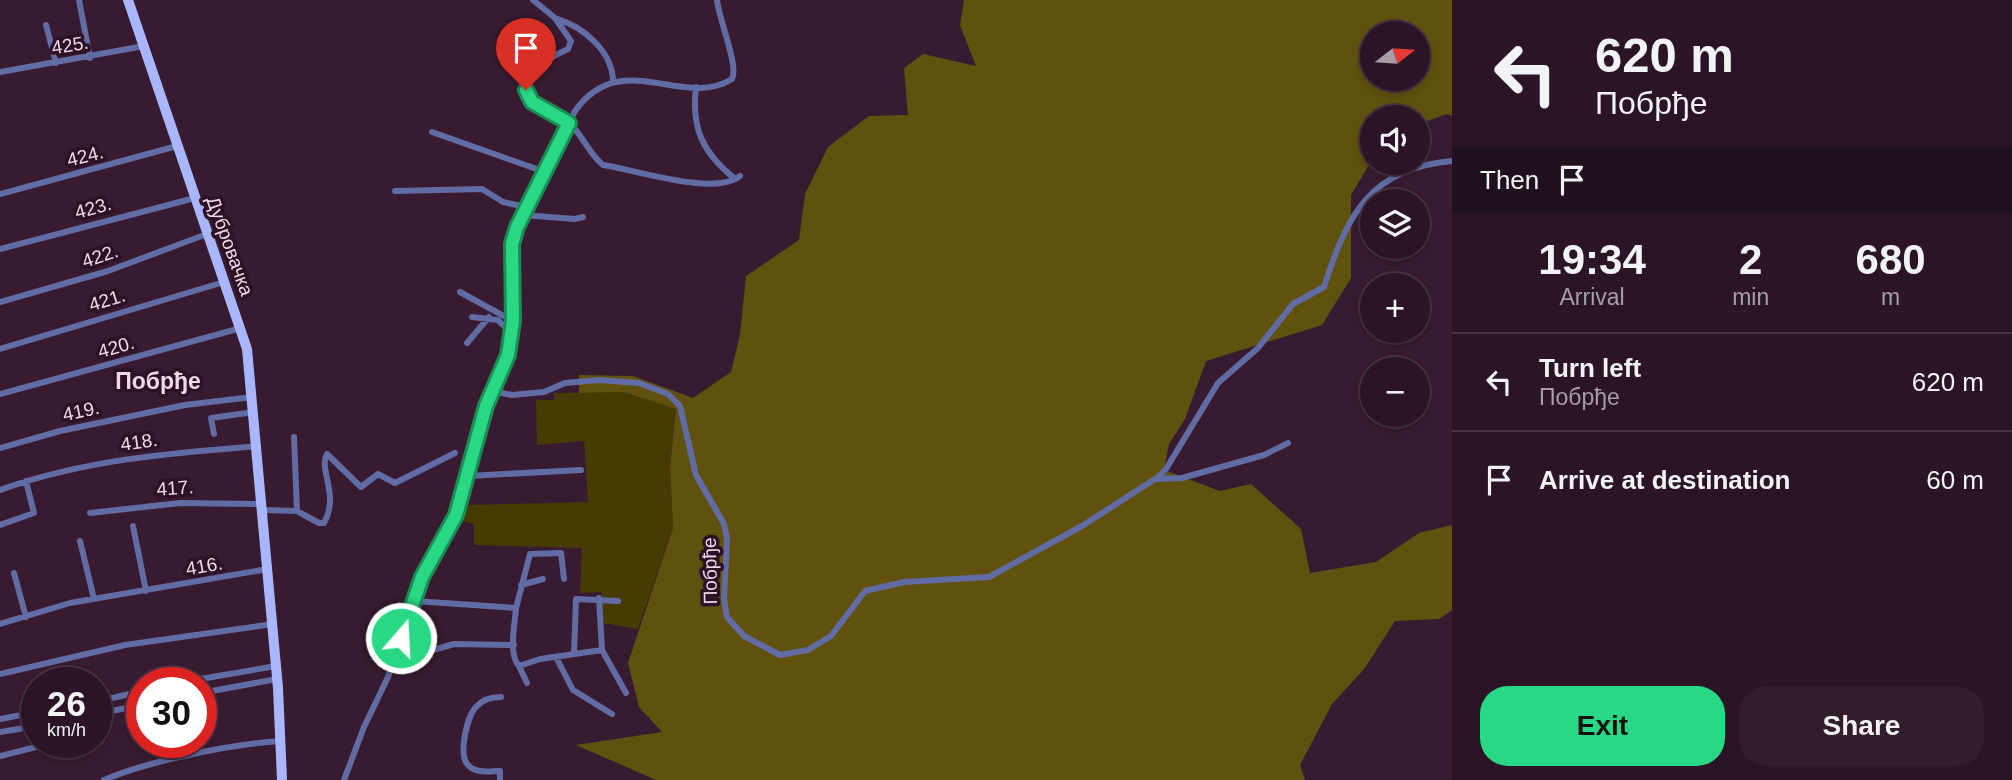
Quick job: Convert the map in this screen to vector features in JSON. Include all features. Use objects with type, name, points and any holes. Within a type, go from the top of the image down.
[{"type":"main road","name":"Дубровачка","points":[[128,0],[241,328],[258,446],[277,678],[282,780]]},
{"type":"street","points":[[79,0],[90,58]]},
{"type":"street","points":[[533,0],[555,18],[598,45],[610,66],[613,82]]},
{"type":"street","points":[[344,780],[395,656],[422,577],[456,515],[491,391],[508,355],[513,321],[512,244],[526,207],[569,123],[584,99],[602,85],[646,81],[696,87],[724,84],[732,79],[736,72],[722,29],[717,0]]},
{"type":"street","points":[[555,18],[569,36],[569,46],[533,69],[527,80],[526,93],[532,102],[569,123],[589,152],[603,164],[677,181],[738,178],[713,160],[695,125],[693,111],[696,87]]},
{"type":"street","points":[[46,24],[55,63]]},
{"type":"street","name":"425.","points":[[0,72],[90,58],[144,46]]},
{"type":"street","points":[[432,132],[545,172]]},
{"type":"street","name":"424.","points":[[0,194],[177,146]]},
{"type":"street","points":[[1155,479],[1166,469],[1218,383],[1258,348],[1293,304],[1324,288],[1332,260],[1357,208],[1382,184],[1406,169],[1452,161]]},
{"type":"street","points":[[395,191],[482,189],[503,202],[526,207]]},
{"type":"street","name":"423.","points":[[0,249],[195,198]]},
{"type":"street","points":[[523,215],[583,217]]},
{"type":"street","name":"422.","points":[[0,302],[108,271],[207,234]]},
{"type":"street","name":"421.","points":[[0,349],[224,282]]},
{"type":"street","points":[[460,292],[513,321]]},
{"type":"street","points":[[471,317],[498,320],[512,334]]},
{"type":"street","points":[[467,344],[489,317]]},
{"type":"street","name":"420.","points":[[0,394],[241,328]]},
{"type":"street","name":"Побрђе","points":[[491,391],[512,395],[544,392],[565,383],[599,380],[639,383],[668,394],[680,406],[696,475],[724,524],[727,538],[724,584],[727,617],[744,636],[780,655],[808,650],[831,636],[865,591],[904,582],[989,577],[1082,526],[1155,479]]},
{"type":"street","name":"419.","points":[[0,448],[60,431],[174,408],[253,397]]},
{"type":"street","points":[[214,434],[211,418],[254,412]]},
{"type":"street","points":[[294,437],[298,511]]},
{"type":"street","points":[[1155,479],[1182,478],[1264,455],[1288,443]]},
{"type":"street","name":"418.","points":[[0,490],[100,463],[175,452],[258,446]]},
{"type":"street","points":[[262,507],[298,511],[319,523],[327,518],[331,502],[325,463],[327,454],[361,487],[378,474],[395,483],[455,453]]},
{"type":"street","points":[[468,476],[581,470]]},
{"type":"street","points":[[0,524],[34,513],[26,481]]},
{"type":"street","name":"417.","points":[[90,513],[217,501],[262,507]]},
{"type":"street","points":[[133,526],[146,591]]},
{"type":"street","points":[[80,541],[94,599]]},
{"type":"street","points":[[527,683],[516,664],[514,645],[516,608],[530,554],[561,553],[564,579]]},
{"type":"street","name":"416.","points":[[0,624],[94,599],[268,569]]},
{"type":"street","points":[[14,573],[26,617]]},
{"type":"street","points":[[521,585],[543,579]]},
{"type":"street","points":[[599,598],[602,650],[626,694]]},
{"type":"street","points":[[574,654],[576,599],[618,601]]},
{"type":"street","points":[[414,601],[516,608]]},
{"type":"street","points":[[0,674],[125,645],[273,624]]},
{"type":"street","points":[[395,656],[416,655],[454,644],[514,645]]},
{"type":"street","points":[[519,666],[602,650]]},
{"type":"street","points":[[556,657],[573,690],[612,714]]},
{"type":"street","points":[[217,676],[276,666]]},
{"type":"street","points":[[217,690],[277,678]]},
{"type":"street","points":[[500,780],[500,771],[475,770],[468,766],[464,755],[471,713],[485,700],[501,697]]},
{"type":"street","points":[[0,719],[21,715]]},
{"type":"street","points":[[0,732],[21,729]]},
{"type":"street","points":[[104,780],[146,767],[232,748],[281,741]]},
{"type":"street","points":[[0,756],[21,751]]},
{"type":"shaded area","points":[[964,0],[1452,0],[1452,116],[1447,114],[1430,120],[1430,105],[1360,105],[1360,175],[1363,175],[1351,195],[1351,278],[1322,325],[1206,361],[1185,419],[1169,444],[1164,470],[1220,491],[1251,484],[1301,529],[1310,573],[1376,562],[1419,533],[1452,525],[1452,610],[1439,619],[1395,621],[1365,668],[1332,704],[1300,765],[1305,780],[656,780],[576,745],[662,732],[639,707],[628,663],[673,528],[670,467],[676,409],[624,392],[579,393],[579,375],[633,376],[693,398],[731,372],[740,335],[746,276],[799,240],[805,194],[828,147],[869,116],[908,115],[904,68],[923,54],[976,66],[960,25]]},
{"type":"shaded area","points":[[624,392],[676,409],[670,467],[673,528],[638,629],[603,623],[601,592],[580,593],[582,548],[474,545],[474,524],[460,520],[467,505],[588,502],[584,441],[537,445],[536,400],[554,400],[554,393]]},
{"type":"district","name":"Побрђе","points":[[158,381]]},
{"type":"route","points":[[401,638],[422,577],[456,515],[486,406],[508,355],[513,321],[512,244],[517,227],[569,123],[532,102],[526,90]]}]
